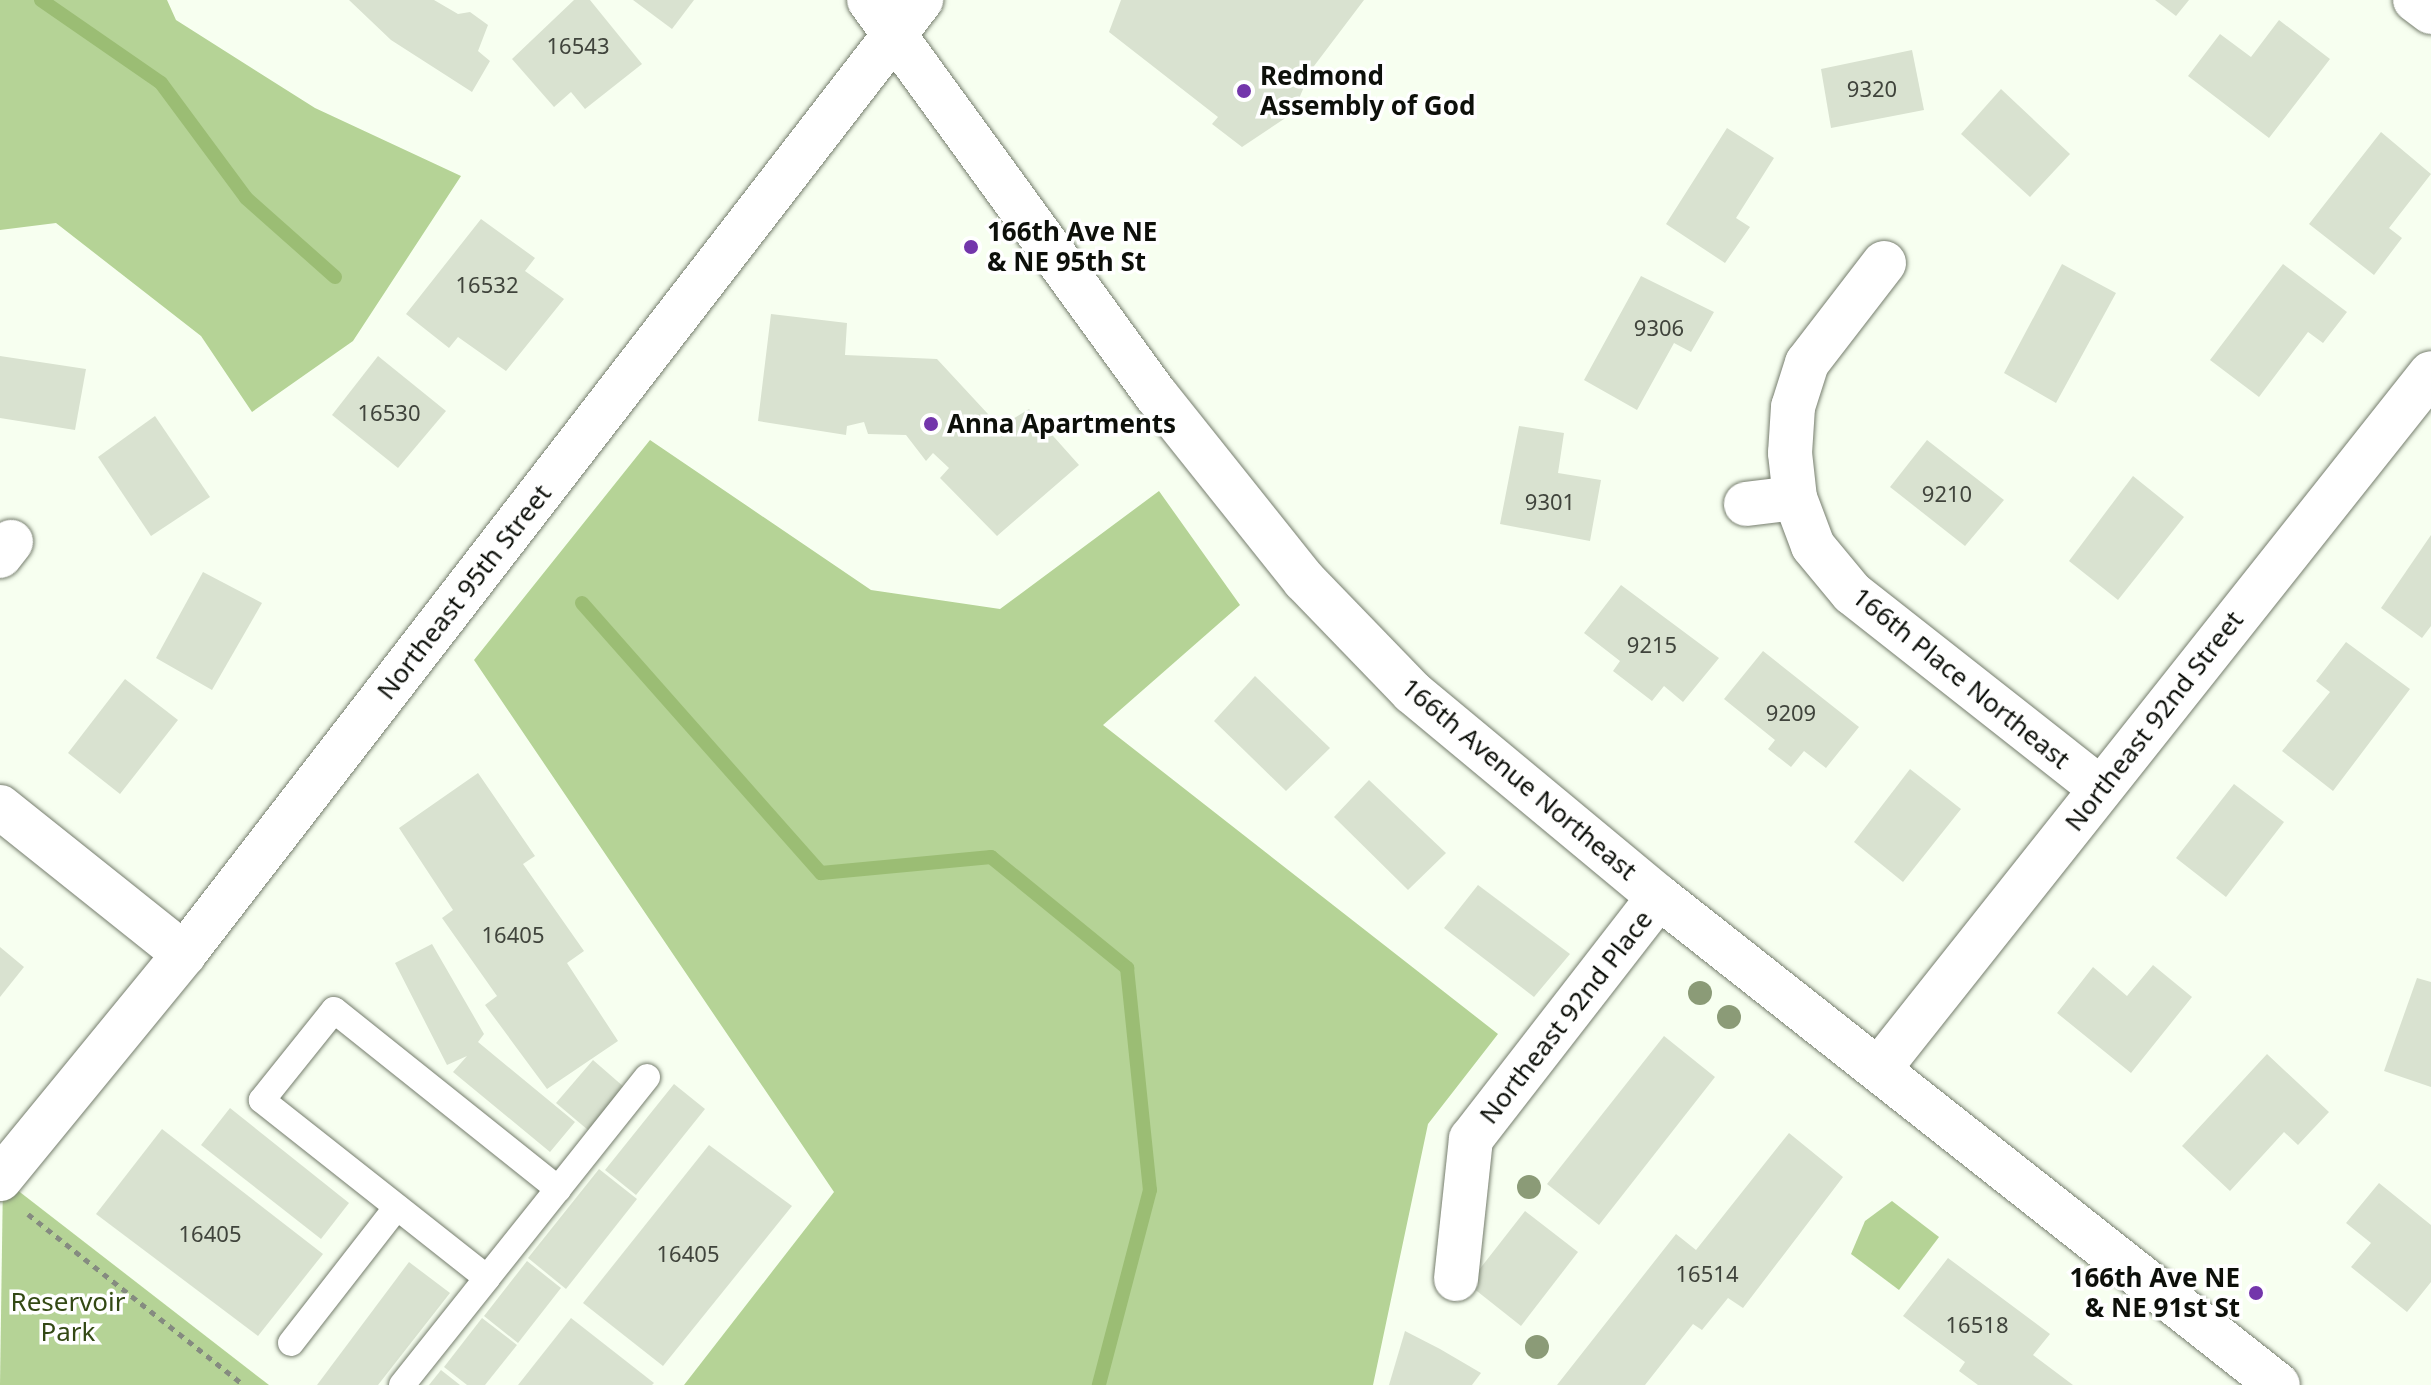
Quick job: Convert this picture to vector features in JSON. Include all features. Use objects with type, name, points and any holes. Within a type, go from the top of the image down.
[{"type":"street","name":"Northeast 95th Street","points":[[12,1194],[184,954],[882,17],[921,0]]},
{"type":"street","points":[[2415,0],[2431,12]]},
{"type":"street","name":"166th Avenue Northeast","points":[[882,17],[1059,267],[1304,580],[1470,745],[2278,1385]]},
{"type":"street","name":"166th Place Northeast","points":[[1884,263],[1807,363],[1793,407],[1790,453],[1795,498],[1813,546],[1852,593],[2100,788]]},
{"type":"street","name":"Northeast 92nd Street","points":[[1879,1069],[2431,373]]},
{"type":"street","points":[[1746,504],[1795,498]]},
{"type":"street","points":[[0,807],[184,954]]},
{"type":"street","name":"Northeast 92nd Place","points":[[1456,1279],[1471,1139],[1659,897]]},
{"type":"lane","points":[[487,1278],[262,1100],[334,1010],[558,1189]]},
{"type":"lane","points":[[402,1385],[647,1077]]},
{"type":"lane","points":[[291,1343],[397,1207]]},
{"type":"path","points":[[12,1194],[244,1385]]},
{"type":"green space","points":[[0,0],[167,0],[176,20],[315,108],[461,176],[353,341],[252,412],[201,336],[56,223],[0,230]]},
{"type":"green space","points":[[650,440],[871,590],[1000,609],[1159,491],[1240,605],[1103,725],[1498,1034],[1428,1124],[1373,1385],[684,1385],[834,1192],[474,660]]},
{"type":"green space","name":"Reservoir Park","points":[[3,1179],[269,1385],[0,1385]]},
{"type":"green space","points":[[1892,1201],[1939,1237],[1899,1290],[1851,1254],[1865,1221]]},
{"type":"building","points":[[349,0],[434,0],[458,14],[470,12],[488,25],[478,51],[490,61],[472,92],[391,40]]},
{"type":"building","points":[[574,0],[590,0],[642,64],[585,109],[571,92],[554,107],[512,59]]},
{"type":"building","points":[[633,0],[694,0],[672,29]]},
{"type":"building","name":"Redmond Assembly of God","points":[[1121,0],[1364,0],[1311,70],[1293,113],[1242,147],[1212,124],[1218,117],[1109,32]]},
{"type":"building","points":[[2155,0],[2189,0],[2176,16]]},
{"type":"building","points":[[2279,20],[2330,59],[2269,138],[2188,76],[2220,34],[2251,57]]},
{"type":"building","points":[[1912,50],[1924,110],[1831,128],[1821,69]]},
{"type":"building","points":[[2001,89],[2070,154],[2030,197],[1961,134]]},
{"type":"building","points":[[1727,128],[1774,158],[1736,218],[1750,227],[1725,263],[1666,224]]},
{"type":"building","points":[[2381,132],[2431,174],[2389,228],[2402,238],[2374,275],[2309,224]]},
{"type":"building","points":[[481,219],[535,258],[525,271],[564,299],[506,371],[458,337],[449,348],[406,314]]},
{"type":"building","points":[[2062,264],[2116,293],[2056,403],[2004,373]]},
{"type":"building","points":[[2283,264],[2347,312],[2323,343],[2308,332],[2259,397],[2210,360]]},
{"type":"building","points":[[1641,276],[1714,312],[1691,352],[1674,343],[1637,410],[1584,380]]},
{"type":"building","name":"Anna Apartments","points":[[771,314],[847,323],[845,355],[937,359],[1000,427],[1029,409],[1079,465],[997,536],[940,478],[949,468],[933,453],[926,461],[906,435],[868,434],[864,422],[847,426],[846,435],[758,421]]},
{"type":"building","points":[[0,356],[86,369],[75,430],[0,418]]},
{"type":"building","points":[[378,356],[446,411],[398,468],[332,415]]},
{"type":"building","points":[[155,416],[210,497],[151,536],[98,457]]},
{"type":"building","points":[[1519,426],[1564,433],[1558,473],[1601,480],[1590,541],[1500,524]]},
{"type":"building","points":[[1927,440],[2004,500],[1965,546],[1890,487]]},
{"type":"building","points":[[2133,476],[2184,517],[2118,600],[2069,561]]},
{"type":"building","points":[[2431,535],[2431,626],[2422,638],[2381,608]]},
{"type":"building","points":[[203,572],[262,603],[212,690],[156,658]]},
{"type":"building","points":[[1621,585],[1719,658],[1683,702],[1664,686],[1652,701],[1613,671],[1620,661],[1584,633]]},
{"type":"building","points":[[2346,642],[2410,689],[2333,791],[2282,751],[2330,692],[2316,681]]},
{"type":"building","points":[[1763,651],[1859,727],[1826,768],[1804,751],[1791,767],[1768,749],[1775,740],[1724,699]]},
{"type":"building","points":[[1255,676],[1330,748],[1286,791],[1214,721]]},
{"type":"building","points":[[125,679],[178,720],[120,794],[68,753]]},
{"type":"building","points":[[1910,769],[1961,809],[1903,882],[1854,842]]},
{"type":"building","points":[[478,773],[535,856],[523,864],[584,951],[567,963],[618,1041],[547,1089],[485,1005],[497,996],[442,918],[453,910],[399,828]]},
{"type":"building","points":[[1369,780],[1446,853],[1408,890],[1334,817]]},
{"type":"building","points":[[2234,784],[2284,822],[2226,897],[2176,858]]},
{"type":"building","points":[[1478,885],[1570,954],[1534,997],[1444,928]]},
{"type":"building","points":[[432,944],[484,1034],[478,1042],[575,1122],[550,1152],[453,1072],[467,1056],[447,1065],[395,963]]},
{"type":"building","points":[[0,947],[24,967],[0,997]]},
{"type":"building","points":[[2153,965],[2192,997],[2131,1073],[2057,1013],[2093,967],[2127,996]]},
{"type":"building","points":[[2417,978],[2431,982],[2431,1087],[2384,1071]]},
{"type":"building","points":[[1664,1036],[1715,1077],[1599,1225],[1547,1184]]},
{"type":"building","points":[[2267,1054],[2329,1112],[2298,1145],[2284,1132],[2230,1191],[2182,1146]]},
{"type":"building","points":[[593,1060],[624,1087],[588,1130],[556,1103]]},
{"type":"building","points":[[674,1084],[705,1109],[636,1195],[605,1170]]},
{"type":"building","points":[[230,1108],[349,1203],[321,1239],[201,1145]]},
{"type":"building","points":[[162,1129],[323,1254],[258,1336],[96,1214]]},
{"type":"building","points":[[1789,1133],[1843,1177],[1743,1308],[1728,1298],[1702,1330],[1693,1324],[1645,1385],[1557,1385],[1676,1234],[1696,1250]]},
{"type":"building","points":[[709,1145],[792,1206],[663,1366],[583,1303]]},
{"type":"building","points":[[599,1169],[637,1199],[566,1289],[528,1258]]},
{"type":"building","points":[[2379,1183],[2431,1225],[2431,1282],[2407,1312],[2351,1267],[2371,1243],[2346,1223]]},
{"type":"building","points":[[1525,1211],[1578,1252],[1521,1326],[1468,1284]]},
{"type":"building","points":[[1948,1258],[2050,1334],[2033,1355],[2073,1385],[1978,1385],[1959,1371],[1965,1362],[1903,1316]]},
{"type":"building","points":[[527,1261],[561,1288],[518,1343],[484,1316]]},
{"type":"building","points":[[409,1262],[450,1293],[378,1385],[317,1385]]},
{"type":"building","points":[[482,1318],[517,1345],[485,1385],[467,1385],[444,1367]]},
{"type":"building","points":[[571,1318],[654,1383],[518,1385]]},
{"type":"building","points":[[1405,1331],[1481,1373],[1472,1385],[1389,1385]]},
{"type":"building","points":[[441,1370],[460,1385],[429,1385]]},
{"type":"waterway","points":[[41,0],[161,83],[246,198],[335,277]]},
{"type":"waterway","points":[[582,603],[821,873],[991,857],[1127,968],[1150,1190],[1099,1385]]},
{"type":"place","name":"Redmond Assembly of God","points":[[1244,91]]},
{"type":"place","name":"166th Ave NE & NE 95th St","points":[[971,247]]},
{"type":"place","name":"Anna Apartments","points":[[931,424]]},
{"type":"place","name":"166th Ave NE & NE 91st St","points":[[2256,1293]]}]
